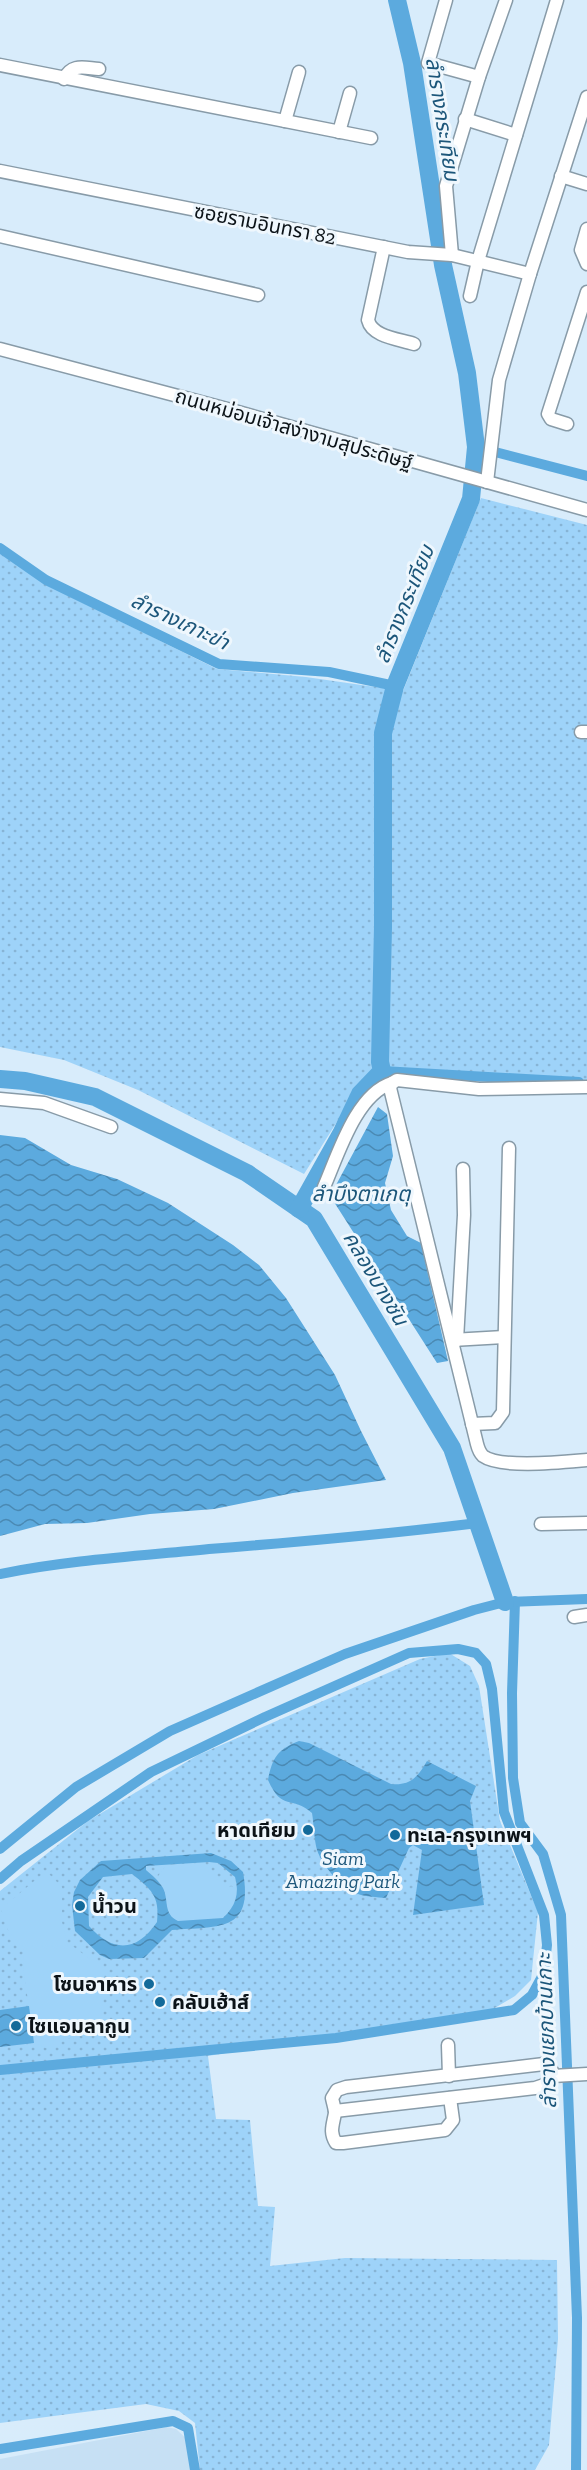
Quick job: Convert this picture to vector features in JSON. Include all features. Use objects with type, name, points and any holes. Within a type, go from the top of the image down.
[{"type":"street","points":[[446,0],[428,63],[479,77]]},
{"type":"street","points":[[452,255],[446,186],[465,119],[506,0]]},
{"type":"street","points":[[470,296],[478,261],[557,0]]},
{"type":"street","points":[[0,65],[371,138]]},
{"type":"street","points":[[64,79],[68,71],[74,67],[99,69]]},
{"type":"street","points":[[285,121],[299,72]]},
{"type":"street","points":[[339,132],[350,93]]},
{"type":"street","points":[[484,482],[492,452],[499,380],[530,274],[587,97]]},
{"type":"street","points":[[465,119],[516,135]]},
{"type":"street","name":"ซอยรามอินทรา 82","points":[[0,171],[384,247],[452,255],[530,274]]},
{"type":"street","points":[[561,176],[587,184]]},
{"type":"street","points":[[587,229],[581,250],[587,264]]},
{"type":"street","points":[[0,236],[258,296]]},
{"type":"street","points":[[384,247],[368,320],[370,327],[375,332],[414,344]]},
{"type":"street","points":[[567,424],[551,419],[548,414],[587,292]]},
{"type":"street","name":"ถนนหม่อมเจ้าสง่างามสุประดิษฐ์","points":[[0,349],[231,410],[587,510]]},
{"type":"street","points":[[324,1187],[353,1122],[364,1104],[377,1089],[397,1080],[479,1089],[587,1087]]},
{"type":"street","points":[[392,1083],[390,1088],[395,1114],[455,1340],[472,1424],[482,1455],[496,1462],[548,1464],[587,1460]]},
{"type":"street","points":[[0,1099],[45,1103],[111,1127]]},
{"type":"street","points":[[472,1424],[495,1423],[502,1412],[509,1148]]},
{"type":"street","points":[[455,1340],[464,1215],[463,1169]]},
{"type":"street","points":[[455,1340],[504,1337]]},
{"type":"street","points":[[541,1524],[587,1523]]},
{"type":"street","points":[[448,2045],[449,2076]]},
{"type":"street","points":[[450,2098],[453,2120],[445,2130],[343,2143],[336,2143],[332,2137],[335,2111],[332,2098],[337,2091],[346,2087],[544,2064],[557,2076]]},
{"type":"street","points":[[335,2111],[535,2088],[557,2076],[587,2074]]},
{"type":"shaded area","points":[[167,2427],[176,2429],[194,2446],[197,2470],[0,2470],[0,2459]]},
{"type":"green space","points":[[481,498],[587,525],[587,1084],[459,1080],[387,1072],[359,1087],[304,1174],[138,1090],[64,1060],[0,1047],[0,553],[45,584],[217,669],[306,677],[403,691]]},
{"type":"green space","name":"Siam Amazing Park","points":[[449,1653],[470,1666],[479,1686],[500,1821],[538,1912],[531,1980],[515,1996],[493,2009],[208,2056],[216,2119],[250,2120],[258,2206],[275,2207],[270,2266],[345,2258],[557,2260],[558,2339],[549,2445],[535,2470],[200,2470],[195,2423],[179,2411],[146,2404],[0,2423],[0,1891],[88,1821],[198,1755],[420,1659]]},
{"type":"green space","points":[[197,1863],[228,1888],[231,1886],[238,1890],[237,1898],[223,1918],[178,1921],[169,1913],[164,1889],[156,1879],[166,1865]]},
{"type":"green space","points":[[46,1871],[62,1887],[62,1922],[67,1942],[105,1970],[100,2030],[62,2040],[46,2048],[34,2043],[23,1966],[24,1950],[8,1930],[1,1909]]},
{"type":"water","name":"ลำบึงตาเกตุ","points":[[378,1107],[387,1114],[393,1156],[385,1183],[391,1210],[407,1236],[421,1243],[448,1361],[437,1363],[334,1202],[336,1185]]},
{"type":"water","points":[[0,1135],[25,1138],[71,1165],[117,1179],[168,1203],[233,1245],[259,1265],[286,1298],[335,1375],[386,1480],[293,1493],[214,1509],[150,1514],[87,1523],[45,1524],[0,1536]]},
{"type":"water","name":"ทะเล-กรุงเทพฯ","points":[[299,1741],[309,1743],[391,1784],[403,1784],[413,1779],[427,1761],[476,1786],[470,1801],[484,1905],[413,1915],[422,1850],[413,1845],[409,1848],[386,1898],[358,1894],[333,1876],[317,1850],[312,1813],[299,1805],[283,1800],[273,1790],[268,1780],[277,1755],[286,1747]]},
{"type":"water","name":"น้ำวน","points":[[211,1853],[231,1861],[243,1872],[245,1892],[243,1906],[237,1916],[218,1926],[172,1930],[144,1958],[109,1959],[100,1955],[75,1931],[72,1905],[74,1892],[80,1880],[101,1861]],"holes":[[[218,1863],[235,1877],[237,1895],[231,1909],[223,1918],[178,1921],[170,1915],[163,1888],[146,1870],[146,1866]],[[132,1874],[153,1894],[157,1906],[157,1922],[149,1932],[133,1944],[116,1945],[98,1935],[89,1926],[88,1897],[103,1877]]]},
{"type":"water","name":"ไซแอมลากูน","points":[[29,2006],[34,2043],[0,2047],[0,2010]]},
{"type":"waterway","name":"ลำรางกระเทียม","points":[[299,1209],[341,1134],[360,1094],[382,1071],[380,1062],[383,733],[395,686],[471,499],[476,447],[467,373],[443,265],[412,63],[397,0]]},
{"type":"waterway","points":[[476,447],[587,476]]},
{"type":"waterway","name":"ลำรางเกาะข่า","points":[[0,548],[46,580],[219,664],[329,672],[395,686]]},
{"type":"waterway","points":[[382,1071],[579,1082]]},
{"type":"waterway","name":"คลองบางชัน","points":[[0,1079],[25,1081],[95,1097],[247,1173],[314,1219],[452,1448],[505,1602]]},
{"type":"waterway","points":[[0,1574],[104,1559],[344,1538],[478,1523]]},
{"type":"waterway","points":[[0,1849],[76,1787],[170,1731],[345,1654],[474,1610],[505,1602],[587,1599]]},
{"type":"waterway","name":"ลำรางแยกบ้านเกาะ","points":[[515,1601],[512,1693],[513,1778],[520,1823],[543,1854],[561,1915],[577,2318],[576,2470]]},
{"type":"waterway","points":[[0,1879],[21,1861],[151,1772],[265,1717],[409,1653],[458,1649],[476,1653],[486,1664],[492,1689],[504,1812],[544,1915],[547,1945],[544,1973],[532,1995],[514,2010],[336,2038],[0,2070]]},
{"type":"waterway","points":[[0,2449],[173,2421],[188,2428],[195,2470]]},
{"type":"place","name":"หาดเทียม","points":[[308,1830]]},
{"type":"place","name":"ทะเล-กรุงเทพฯ","points":[[395,1835]]},
{"type":"place","name":"น้ำวน","points":[[80,1906]]},
{"type":"place","name":"โซนอาหาร","points":[[149,1984]]},
{"type":"place","name":"คลับเฮ้าส์","points":[[160,2002]]},
{"type":"place","name":"ไซแอมลากูน","points":[[16,2026]]}]
